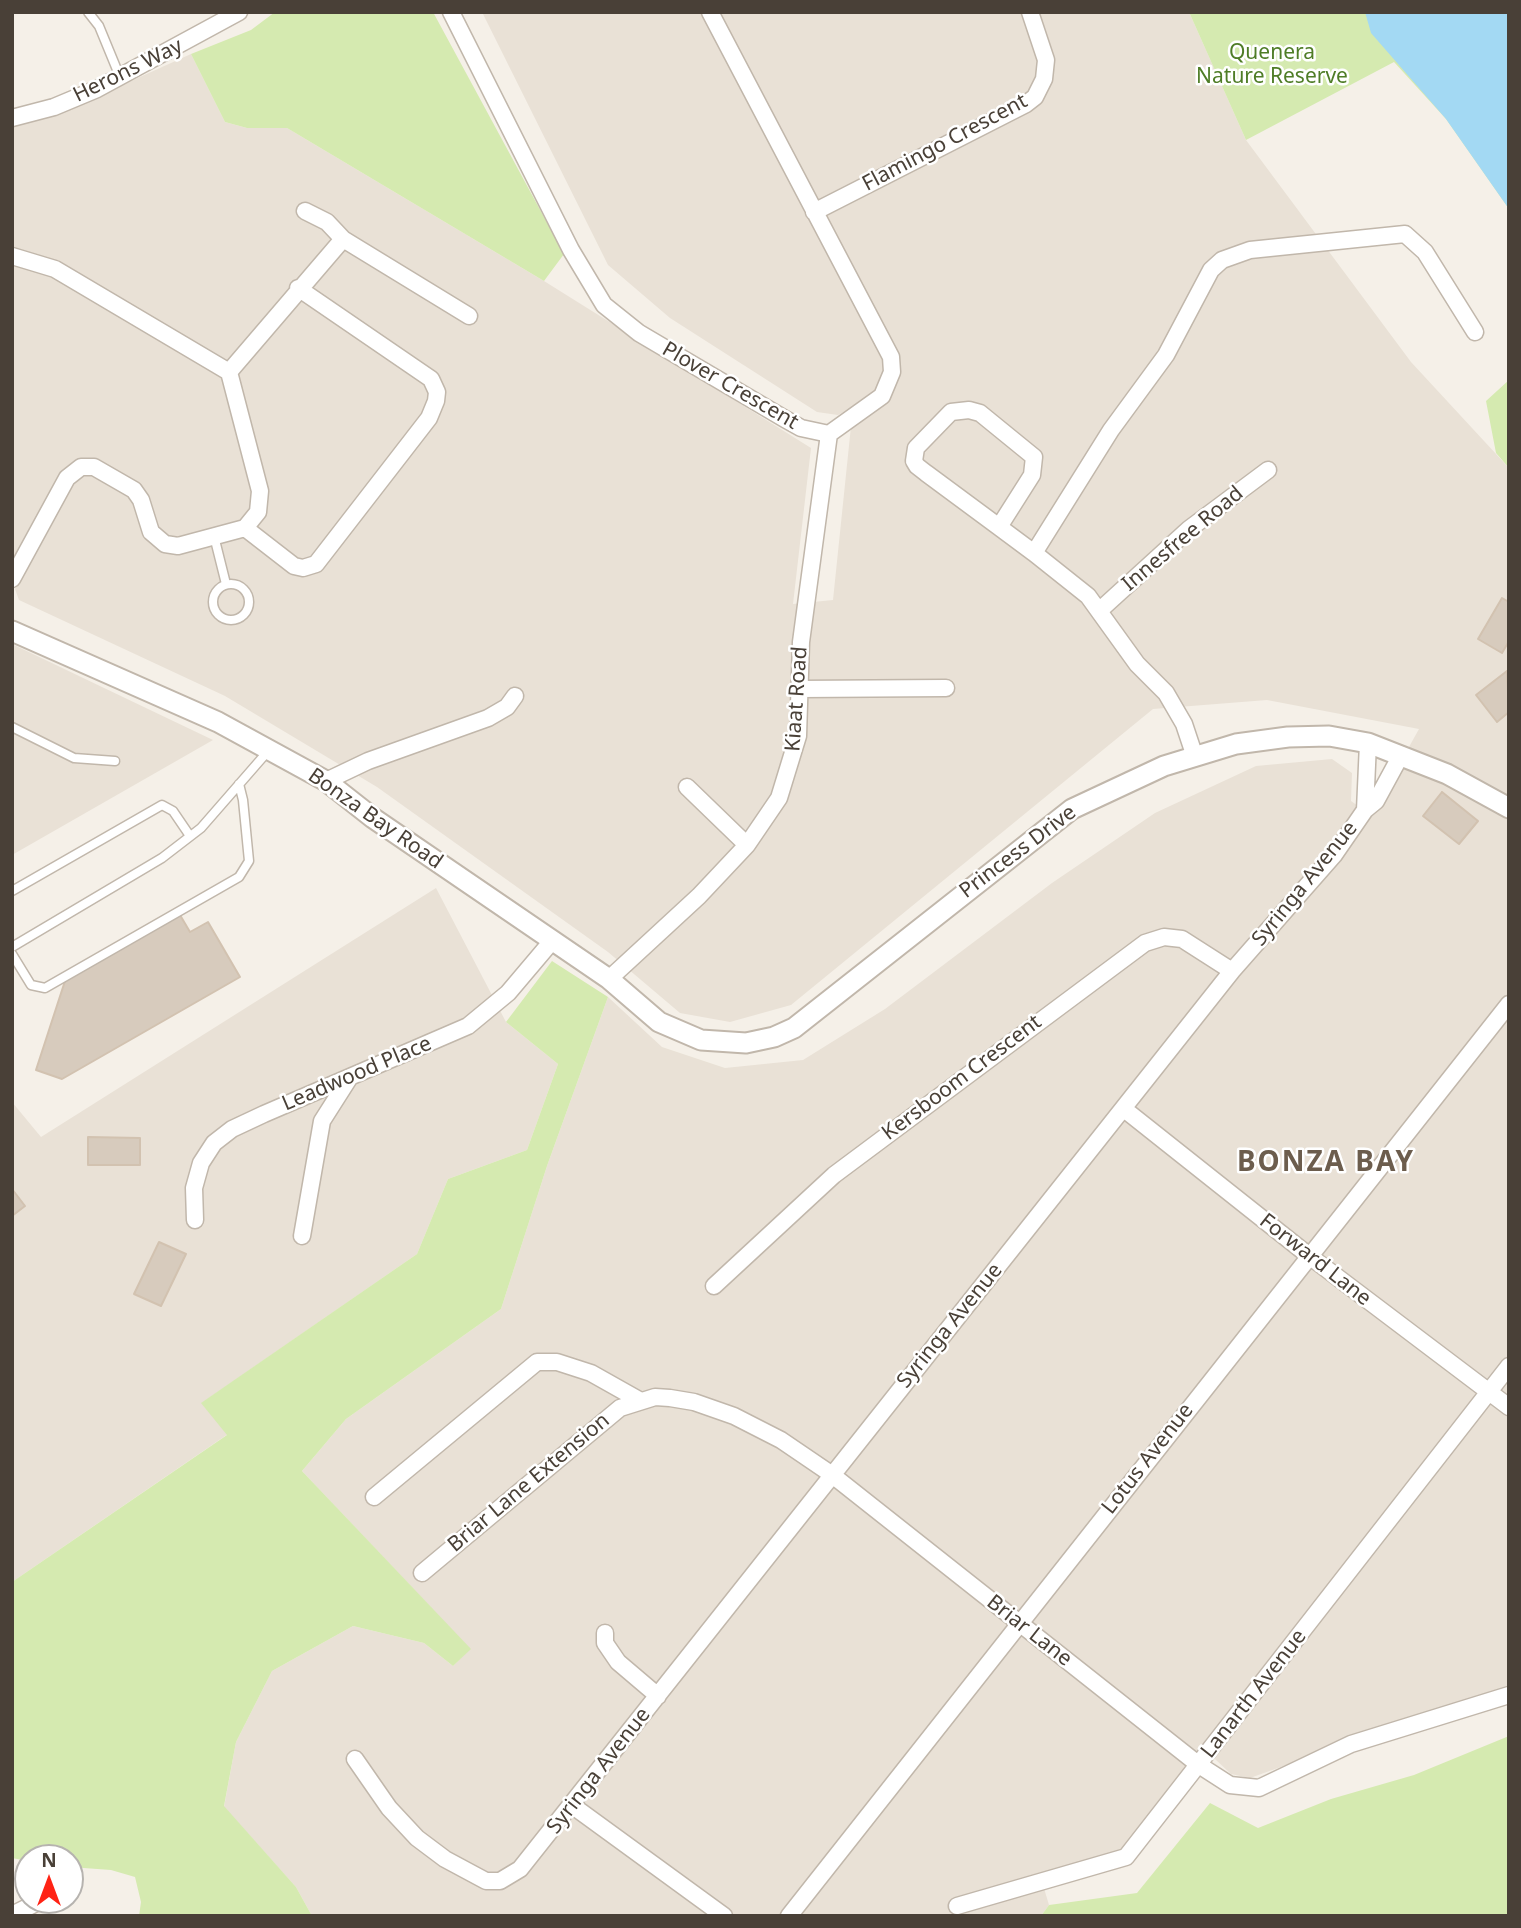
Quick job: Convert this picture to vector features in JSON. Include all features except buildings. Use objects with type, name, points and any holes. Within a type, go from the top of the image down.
[{"type":"street","name":"Herons Way","points":[[12,118],[54,107],[120,77],[239,12]]},
{"type":"street","name":"Plover Crescent","points":[[451,12],[571,250],[604,305],[639,333],[774,413],[801,428],[829,434]]},
{"type":"street","points":[[710,12],[891,357],[892,372],[882,396],[829,434]]},
{"type":"street","name":"Flamingo Crescent","points":[[814,212],[1035,97],[1044,79],[1046,60],[1030,12]]},
{"type":"street","points":[[305,211],[327,222],[343,239],[469,316]]},
{"type":"street","points":[[1034,553],[1111,430],[1166,355],[1205,280],[1222,260],[1233,254],[1276,246],[1405,234],[1425,252],[1475,332]]},
{"type":"street","points":[[229,372],[298,288],[343,239]]},
{"type":"street","points":[[12,256],[55,269],[229,372],[260,491],[258,512],[245,528],[178,545],[156,540],[134,490],[94,467],[81,467],[67,478],[12,579]]},
{"type":"street","points":[[245,528],[294,566],[303,568],[316,564],[429,418],[436,401],[437,392],[430,379],[298,288]]},
{"type":"street","points":[[999,527],[1032,475],[1034,457],[980,413],[969,410],[951,412],[916,447],[914,460],[917,466],[1088,596],[1137,664],[1174,705],[1195,757]]},
{"type":"street","name":"Kiaat Road","points":[[609,979],[699,897],[747,845],[770,816],[789,774],[798,736],[801,642],[829,434]]},
{"type":"street","name":"Innesfree Road","points":[[1099,611],[1189,529],[1268,470]]},
{"type":"street","name":"Bonza Bay Road","points":[[12,631],[218,722],[326,781],[373,818],[609,979]]},
{"type":"street","points":[[800,689],[946,688]]},
{"type":"street","points":[[326,781],[368,761],[488,719],[507,707],[515,696]]},
{"type":"street","name":"Princess Drive","points":[[609,979],[659,1022],[682,1034],[719,1042],[746,1043],[774,1037],[821,1010],[1072,809],[1122,783],[1236,744],[1288,737],[1329,736],[1367,743],[1469,785],[1509,808]]},
{"type":"street","points":[[1365,810],[1367,743]]},
{"type":"street","name":"Syringa Avenue","points":[[355,1759],[389,1808],[416,1838],[445,1859],[486,1881],[500,1881],[520,1869],[573,1806],[831,1474],[1233,971],[1334,855],[1365,810],[1376,801],[1401,755]]},
{"type":"street","points":[[687,787],[747,845]]},
{"type":"street","name":"Kersboom Crescent","points":[[713,1286],[834,1174],[1145,943],[1164,937],[1182,939],[1233,971]]},
{"type":"street","name":"Leadwood Place","points":[[195,1220],[194,1188],[201,1163],[214,1143],[232,1129],[468,1026],[508,993],[552,941]]},
{"type":"street","name":"Lotus Avenue","points":[[789,1916],[1308,1255],[1509,1004]]},
{"type":"street","points":[[302,1236],[323,1121],[351,1075]]},
{"type":"street","name":"Forward Lane","points":[[1124,1109],[1308,1255],[1509,1407]]},
{"type":"street","points":[[374,1497],[537,1362],[556,1362],[591,1373],[639,1400]]},
{"type":"street","name":"Lanarth Avenue","points":[[957,1906],[1106,1866],[1126,1857],[1509,1366]]},
{"type":"street","name":"Briar Lane Extension","points":[[422,1573],[594,1427],[620,1408],[639,1400],[655,1397],[682,1400],[734,1416],[781,1440],[831,1474]]},
{"type":"street","name":"Briar Lane","points":[[831,1474],[1199,1765],[1230,1785],[1259,1788],[1351,1744],[1509,1695]]},
{"type":"street","points":[[605,1633],[605,1643],[618,1662],[657,1696]]},
{"type":"street","points":[[573,1806],[724,1916]]},
{"type":"lane","points":[[88,12],[99,26],[120,77]]},
{"type":"lane","points":[[214,536],[226,584]]},
{"type":"lane","points":[[226,584],[237,584],[246,590],[250,600],[248,610],[241,618],[230,621],[220,618],[212,599],[217,589],[226,584]]},
{"type":"lane","points":[[12,727],[74,758],[116,761]]},
{"type":"lane","points":[[12,947],[162,858],[190,836],[269,750]]},
{"type":"lane","points":[[12,954],[31,985],[45,988],[239,877],[249,861],[239,784]]},
{"type":"lane","points":[[12,891],[162,805],[173,811],[190,836]]},
{"type":"shaded area","points":[[482,12],[1189,12],[1246,140],[1411,362],[1509,468],[1509,1685],[1250,1778],[1231,1774],[1201,1746],[1123,1851],[1040,1875],[1049,1905],[1041,1916],[312,1916],[296,1887],[224,1807],[236,1742],[272,1671],[353,1626],[424,1643],[453,1666],[470,1649],[302,1471],[346,1419],[501,1309],[547,1166],[608,997],[662,1047],[725,1068],[803,1060],[885,1009],[1052,883],[1155,813],[1256,766],[1332,759],[1352,773],[1351,801],[1371,815],[1419,729],[1267,700],[1153,709],[791,1005],[730,1022],[680,1013],[608,952],[377,787],[225,696],[19,600],[15,589],[28,565],[14,558],[12,561],[12,126],[51,117],[191,54],[225,122],[247,128],[287,128],[544,281],[811,448],[793,604],[833,600],[853,407],[838,415],[817,412],[670,318],[608,265]]},
{"type":"shaded area","points":[[12,644],[213,740],[12,855]]},
{"type":"shaded area","points":[[436,888],[506,1022],[558,1064],[527,1150],[448,1179],[417,1254],[202,1403],[228,1434],[12,1582],[12,1102],[41,1137]]},
{"type":"green space","points":[[275,12],[433,12],[564,254],[544,281],[287,128],[247,128],[225,122],[191,54],[251,30]]},
{"type":"green space","name":"Quenera Nature Reserve","points":[[1189,12],[1509,12],[1509,209],[1446,119],[1394,62],[1246,140]]},
{"type":"green space","points":[[1509,380],[1509,468],[1496,453],[1486,401]]},
{"type":"green space","points":[[552,961],[608,997],[547,1166],[501,1309],[346,1419],[302,1471],[471,1649],[453,1666],[424,1643],[353,1626],[272,1671],[236,1742],[224,1806],[296,1887],[312,1916],[139,1916],[141,1902],[135,1877],[111,1870],[84,1868],[84,1844],[14,1844],[12,1858],[12,1582],[227,1435],[201,1403],[417,1254],[448,1179],[527,1150],[558,1064],[506,1022]]},
{"type":"green space","points":[[1509,1736],[1509,1916],[1041,1916],[1049,1905],[1137,1893],[1210,1803],[1258,1828],[1331,1799],[1414,1775]]},
{"type":"water","points":[[1365,12],[1509,12],[1509,209],[1446,119],[1371,33]]},
{"type":"district","name":"BONZA BAY","points":[[1326,1163]]}]
